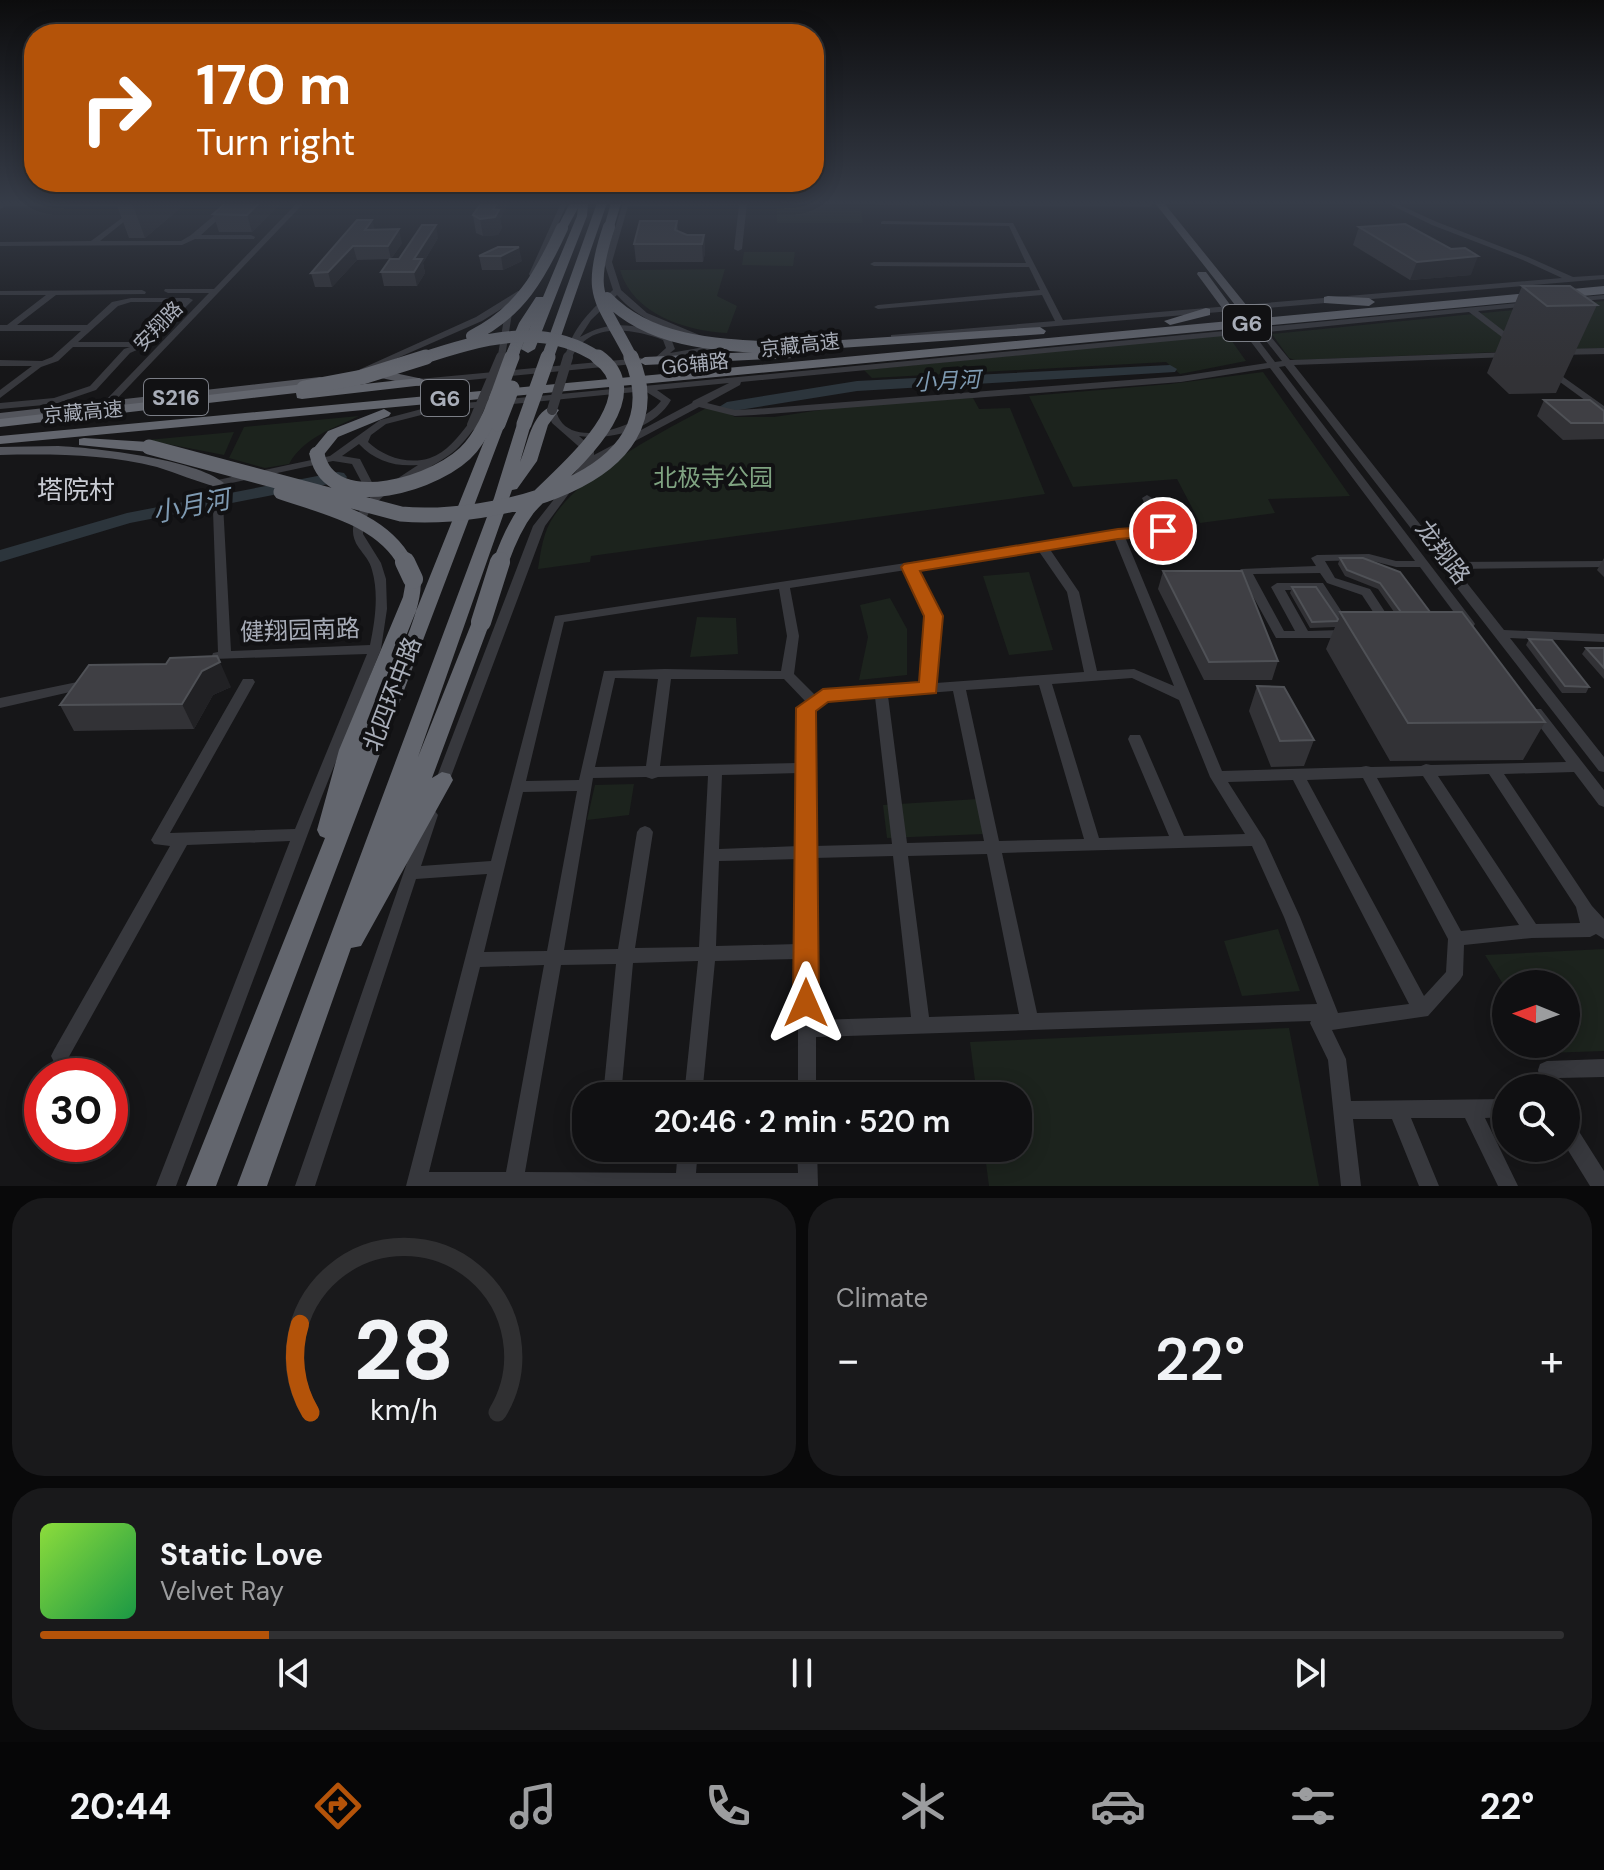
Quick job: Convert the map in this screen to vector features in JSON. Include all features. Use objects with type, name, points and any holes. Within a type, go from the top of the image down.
[{"type":"highway","points":[[412,362],[479,333],[522,304],[548,258]]},
{"type":"highway","points":[[473,396],[365,418],[333,434],[317,454],[317,466],[335,483],[355,488],[405,484],[444,469],[477,437],[512,350],[529,316],[555,283],[564,258]]},
{"type":"highway","name":"北四环中路","points":[[252,1186],[502,498],[524,424],[583,258]]},
{"type":"highway","points":[[0,442],[71,441],[149,447],[223,462],[402,514],[476,512],[558,490],[609,460],[629,436],[637,414],[639,391],[635,364],[597,292],[600,258]]},
{"type":"highway","points":[[598,264],[604,294],[613,306],[635,321],[695,340],[780,348],[1066,326]]},
{"type":"highway","name":"京藏高速","points":[[0,430],[851,352],[1066,326],[1166,322],[1604,283]]},
{"type":"highway","name":"京藏高速","points":[[0,442],[1604,290]]},
{"type":"highway","points":[[1328,300],[1388,302]]},
{"type":"highway","points":[[1166,322],[1206,312]]},
{"type":"highway","points":[[0,420],[304,388],[371,375],[478,341],[540,336],[585,348],[600,359],[611,375],[613,399],[600,433],[520,519],[412,802],[361,888]]},
{"type":"highway","name":"北四环中路","points":[[201,1186],[498,424],[512,350]]},
{"type":"highway","points":[[645,361],[851,352]]},
{"type":"highway","points":[[891,356],[1011,354]]},
{"type":"highway","points":[[758,377],[797,366]]},
{"type":"highway","points":[[242,408],[305,394],[419,382]]},
{"type":"highway","points":[[502,498],[529,461],[541,424],[552,410]]},
{"type":"highway","points":[[149,447],[367,525],[398,547],[413,579],[412,597],[404,620],[350,750],[299,932]]},
{"type":"highway","points":[[324,986],[442,780]]},
{"type":"main road","points":[[1191,258],[1229,310]]},
{"type":"main road","points":[[1200,258],[1243,308]]},
{"type":"main road","name":"G6辅路","points":[[0,420],[107,404],[290,385],[352,374],[387,375],[419,382]]},
{"type":"main road","points":[[0,451],[104,451],[139,456],[217,483]]},
{"type":"street","name":"安翔路","points":[[107,404],[248,258]]},
{"type":"street","points":[[333,458],[356,461],[376,499],[391,486],[440,459],[464,439],[512,350],[506,312],[529,282],[539,258]]},
{"type":"street","points":[[609,258],[617,291],[638,311],[673,329],[747,343]]},
{"type":"street","points":[[1029,258],[1066,326]]},
{"type":"street","points":[[1530,258],[1571,280]]},
{"type":"street","points":[[874,264],[1032,265]]},
{"type":"street","name":"G6辅路","points":[[419,382],[645,361],[747,343],[868,339],[1066,326],[1604,277]]},
{"type":"street","points":[[0,293],[217,291]]},
{"type":"street","points":[[588,462],[590,451],[555,421],[552,410],[572,338],[581,325],[617,291]]},
{"type":"street","points":[[0,406],[55,401],[93,388],[127,351],[143,344],[189,300],[131,300],[115,304],[98,301],[109,292]]},
{"type":"street","points":[[878,307],[1045,292]]},
{"type":"street","points":[[4,328],[54,293]]},
{"type":"street","name":"G6辅路","points":[[217,483],[333,458],[369,429],[396,416],[433,409],[1604,297]]},
{"type":"street","points":[[352,374],[479,319],[513,300]]},
{"type":"street","points":[[0,395],[73,345],[115,304]]},
{"type":"street","points":[[696,403],[735,413],[754,412],[1181,379],[1287,363],[1528,353],[1470,309]]},
{"type":"street","points":[[570,351],[593,331],[633,326],[667,338],[672,344],[664,354],[645,361]]},
{"type":"street","points":[[4,328],[87,328]]},
{"type":"street","name":"龙翔路","points":[[1261,329],[1604,767]]},
{"type":"street","name":"龙翔路","points":[[1246,330],[1476,633],[1461,633]]},
{"type":"street","points":[[387,375],[393,363],[455,335],[493,333],[512,350]]},
{"type":"street","points":[[73,345],[165,344]]},
{"type":"street","points":[[1604,351],[1542,358],[1604,411]]},
{"type":"street","points":[[0,363],[43,363]]},
{"type":"street","points":[[305,1186],[442,780],[549,506],[588,462],[696,403],[758,377]]},
{"type":"street","points":[[566,431],[612,434],[655,412],[664,406],[666,400],[648,389]]},
{"type":"street","points":[[369,429],[363,443],[392,462],[440,459]]},
{"type":"street","name":"健翔园南路","points":[[217,483],[225,655],[375,649]]},
{"type":"street","points":[[1147,498],[1163,531]]},
{"type":"street","name":"北四环中路","points":[[166,1186],[300,835],[375,649],[382,624],[378,567],[358,540],[359,521],[376,499]]},
{"type":"street","points":[[804,1162],[798,1184],[416,1184],[559,619],[784,586],[789,582],[1043,548],[1118,534],[1189,530]]},
{"type":"street","points":[[1118,534],[1217,777],[1257,840],[1324,1018],[1337,1059],[1351,1186]]},
{"type":"street","points":[[1043,548],[1073,592],[1091,676]]},
{"type":"street","points":[[1400,631],[1375,630],[1389,626],[1366,592],[1331,580],[1323,572],[1317,558],[1369,557],[1396,564],[1424,564]]},
{"type":"street","points":[[1447,566],[1604,564]]},
{"type":"street","points":[[910,567],[934,616],[929,688]]},
{"type":"street","points":[[1304,635],[1277,587],[1319,586],[1345,627],[1360,630],[1304,635],[1280,635],[1245,571],[1323,572]]},
{"type":"street","points":[[784,586],[793,636],[787,675]]},
{"type":"street","points":[[1501,634],[1604,638]]},
{"type":"street","points":[[197,661],[225,655]]},
{"type":"street","points":[[652,774],[665,673]]},
{"type":"street","points":[[807,1082],[806,708],[823,696],[1134,673],[1185,697]]},
{"type":"street","points":[[513,1184],[586,779],[609,674],[787,675],[814,702]]},
{"type":"street","points":[[1044,680],[1093,844]]},
{"type":"street","points":[[0,703],[98,682]]},
{"type":"street","points":[[248,682],[159,840],[300,835]]},
{"type":"street","points":[[959,686],[1030,1022]]},
{"type":"street","points":[[881,692],[921,1025]]},
{"type":"street","points":[[1531,706],[1604,801]]},
{"type":"street","points":[[1135,739],[1179,842]]},
{"type":"street","points":[[1217,777],[1577,767]]},
{"type":"street","points":[[517,787],[652,774],[804,768]]},
{"type":"street","points":[[1426,769],[1532,931]]},
{"type":"street","points":[[1493,769],[1604,932]]},
{"type":"street","points":[[694,1082],[707,953],[715,770]]},
{"type":"street","points":[[806,1029],[1324,1018],[1422,1010],[1454,975],[1456,939],[1366,771]]},
{"type":"street","points":[[1297,774],[1422,1010]]},
{"type":"street","points":[[613,1082],[625,956],[645,832]]},
{"type":"street","points":[[60,1056],[182,839]]},
{"type":"street","points":[[711,855],[1257,840]]},
{"type":"street","points":[[411,873],[497,867]]},
{"type":"street","points":[[1456,939],[1532,931],[1590,930],[1584,905]]},
{"type":"street","points":[[473,960],[806,951]]},
{"type":"street","points":[[1548,1074],[1547,1070],[1604,1068]]},
{"type":"street","points":[[1470,1108],[1508,1186]]},
{"type":"street","points":[[1343,1110],[1492,1108]]},
{"type":"street","points":[[1398,1109],[1429,1186]]},
{"type":"street","points":[[1580,1151],[1602,1186]]},
{"type":"street","points":[[692,1162],[697,1184]]},
{"type":"green space","points":[[743,258],[794,258],[793,266],[742,265]]},
{"type":"green space","points":[[725,269],[717,296],[737,306],[727,333],[678,324],[648,309],[636,298],[620,270]]},
{"type":"green space","points":[[1604,301],[1604,348],[1295,360],[1289,358],[1272,334]]},
{"type":"green space","points":[[1223,335],[1229,337],[1246,361],[1180,374],[1166,362],[872,378],[864,370]]},
{"type":"green space","points":[[1263,372],[1350,496],[1268,499],[1275,513],[1200,523],[1177,479],[1073,487],[1029,396],[1170,384]]},
{"type":"green space","name":"北极寺公园","points":[[973,398],[979,409],[1010,408],[1045,494],[591,556],[590,562],[538,569],[547,528],[567,500],[626,453],[712,405],[735,417],[774,417],[847,406]]},
{"type":"green space","points":[[359,416],[302,447],[289,464],[265,468],[229,458],[244,427]]},
{"type":"green space","points":[[234,432],[224,455],[147,440]]},
{"type":"green space","points":[[1029,572],[1053,650],[1009,655],[983,576]]},
{"type":"green space","points":[[890,598],[907,629],[907,675],[859,680],[868,637],[860,605]]},
{"type":"green space","points":[[697,617],[736,618],[738,654],[690,657]]},
{"type":"green space","points":[[634,784],[629,815],[587,820],[595,785]]},
{"type":"green space","points":[[978,799],[984,834],[887,838],[883,805]]},
{"type":"green space","points":[[1278,929],[1300,991],[1242,996],[1224,941]]},
{"type":"green space","points":[[1604,949],[1604,1051],[1580,1052],[1580,970],[1494,970],[1485,955]]},
{"type":"green space","points":[[1289,1028],[1319,1186],[989,1186],[986,1162],[1032,1162],[1032,1082],[975,1082],[970,1042]]},
{"type":"building","points":[[324,258],[341,258],[328,272],[311,273]]},
{"type":"building","points":[[1411,258],[1454,258],[1417,262]]},
{"type":"building","points":[[390,259],[422,259],[414,272],[381,272]]},
{"type":"building","points":[[1522,286],[1570,286],[1597,305],[1547,306]]},
{"type":"building","points":[[1544,400],[1590,400],[1604,411],[1604,423],[1571,423]]},
{"type":"building","points":[[1340,558],[1363,558],[1400,572],[1430,612],[1401,612],[1380,583],[1347,570]]},
{"type":"building","points":[[1163,571],[1242,571],[1278,661],[1209,662]]},
{"type":"building","points":[[1292,587],[1316,587],[1337,621],[1312,622]]},
{"type":"building","points":[[1340,612],[1462,612],[1545,722],[1408,723]]},
{"type":"building","points":[[1529,639],[1552,640],[1589,687],[1565,686]]},
{"type":"building","points":[[1586,648],[1604,648],[1604,668]]},
{"type":"building","points":[[217,656],[220,662],[202,671],[182,704],[60,705],[89,665],[166,664],[170,658]]},
{"type":"building","points":[[1257,686],[1284,687],[1314,740],[1280,741]]},
{"type":"waterway","name":"小月河","points":[[727,407],[857,386],[1170,369]]},
{"type":"waterway","name":"小月河","points":[[0,556],[127,518],[338,477]]},
{"type":"district","name":"塔院村","points":[[76,490]]},
{"type":"route","points":[[806,1003],[806,708],[823,696],[929,688],[934,616],[910,567],[1118,534],[1163,531]]}]
